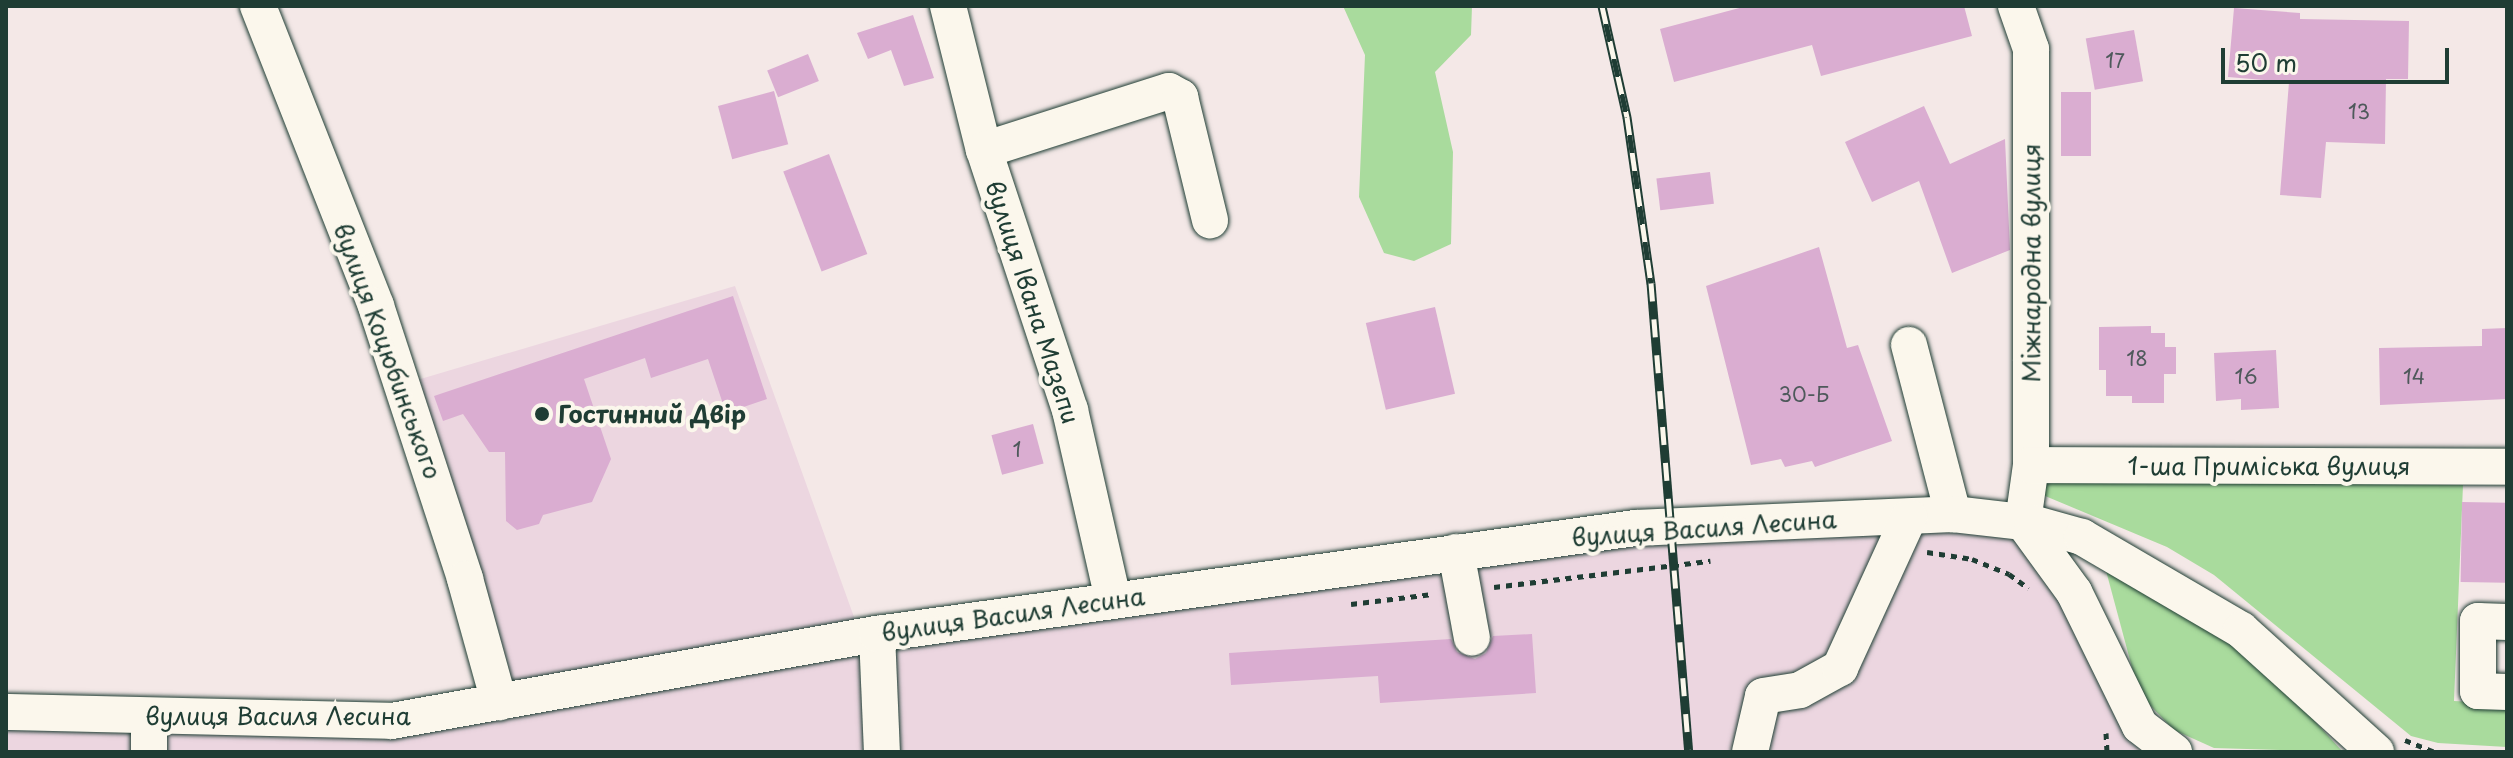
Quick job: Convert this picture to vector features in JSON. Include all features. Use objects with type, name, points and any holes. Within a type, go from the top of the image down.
[{"type":"street","name":"вулиця Коцюбинського","points":[[258,6],[376,306],[465,579],[499,702]]},
{"type":"street","name":"вулиця Івана Мазепи","points":[[948,6],[984,150],[1070,410],[1113,599]]},
{"type":"street","name":"Міжнародна вулиця","points":[[2016,6],[2031,49],[2031,465],[2023,522]]},
{"type":"street","points":[[984,150],[1169,91],[1180,97],[1210,220]]},
{"type":"street","points":[[1909,345],[1953,514]]},
{"type":"street","name":"1-ша Приміська вулиця","points":[[2031,465],[2507,467]]},
{"type":"street","name":"вулиця Василя Лесина","points":[[6,712],[149,734],[392,721],[877,634],[1635,528],[1799,517],[1953,514],[2023,522],[2082,537],[2241,630],[2376,752]]},
{"type":"street","points":[[1750,752],[1763,696],[1800,690],[1840,668],[1894,557],[1909,517]]},
{"type":"street","points":[[2023,522],[2074,592],[2140,726],[2174,752]]},
{"type":"street","points":[[1456,552],[1472,638]]},
{"type":"street","points":[[2507,622],[2478,621],[2478,691],[2507,692]]},
{"type":"street","points":[[877,634],[882,752]]},
{"type":"path","points":[[1894,557],[1925,552],[1972,559],[2009,574],[2033,592]]},
{"type":"path","points":[[1336,606],[1721,559]]},
{"type":"path","points":[[2105,727],[2107,752]]},
{"type":"shaded area","points":[[735,286],[863,642],[1664,539],[2022,524],[2152,752],[6,752],[6,718],[508,705],[407,383]]},
{"type":"green space","points":[[1343,6],[1472,6],[1471,35],[1435,72],[1453,152],[1451,244],[1414,261],[1384,253],[1359,197],[1365,55]]},
{"type":"green space","points":[[2041,481],[2463,485],[2454,701],[2507,704],[2507,747],[2438,743],[2411,736],[2214,575],[2167,547],[2038,493]]},
{"type":"green space","points":[[2105,567],[2218,634],[2285,689],[2343,752],[2214,748],[2174,730],[2144,699],[2134,675]]},
{"type":"building","points":[[1747,6],[1964,6],[1972,36],[1821,76],[1812,45],[1674,82],[1660,29]]},
{"type":"building","points":[[2234,8],[2300,13],[2300,19],[2409,21],[2408,79],[2386,79],[2385,144],[2326,142],[2321,198],[2280,195],[2289,82],[2228,77]]},
{"type":"building","points":[[913,15],[934,78],[904,86],[891,50],[868,59],[857,33]]},
{"type":"building","points":[[2134,30],[2143,81],[2095,90],[2086,39]]},
{"type":"building","points":[[808,54],[819,81],[778,97],[767,70]]},
{"type":"building","points":[[774,91],[788,144],[732,159],[718,106]]},
{"type":"building","points":[[2061,92],[2091,92],[2091,156],[2061,156]]},
{"type":"building","points":[[1924,106],[1950,164],[2005,139],[2010,250],[1952,273],[1919,181],[1872,202],[1845,142]]},
{"type":"building","points":[[829,154],[867,254],[822,271],[783,172]]},
{"type":"building","points":[[1710,172],[1714,204],[1660,210],[1656,179]]},
{"type":"building","points":[[1819,247],[1847,348],[1858,345],[1892,441],[1815,467],[1812,461],[1785,467],[1781,459],[1751,465],[1706,286]]},
{"type":"building","name":"Гостинний Двір","points":[[733,296],[767,399],[726,413],[708,359],[651,378],[645,358],[584,379],[611,459],[592,502],[543,515],[539,524],[517,530],[506,521],[505,452],[489,452],[463,414],[443,421],[434,396]]},
{"type":"building","points":[[1435,307],[1455,394],[1386,410],[1366,323]]},
{"type":"building","points":[[2151,326],[2151,333],[2165,333],[2165,347],[2176,347],[2176,374],[2164,374],[2164,403],[2132,403],[2132,396],[2106,396],[2106,370],[2099,370],[2099,327]]},
{"type":"building","points":[[2507,328],[2507,399],[2380,405],[2379,348],[2482,346],[2482,329]]},
{"type":"building","points":[[2276,350],[2279,408],[2241,410],[2241,399],[2216,401],[2214,353]]},
{"type":"building","points":[[1033,424],[1044,464],[1002,475],[991,435]]},
{"type":"building","points":[[2462,502],[2507,503],[2506,583],[2461,582]]},
{"type":"building","points":[[1532,634],[1536,693],[1380,703],[1378,676],[1231,685],[1229,653],[1451,639],[1457,652],[1475,659],[1486,653],[1493,636]]},
{"type":"railway","points":[[1602,6],[1627,117],[1651,283],[1689,752]]},
{"type":"place","name":"Гостинний Двір","points":[[542,414]]}]
